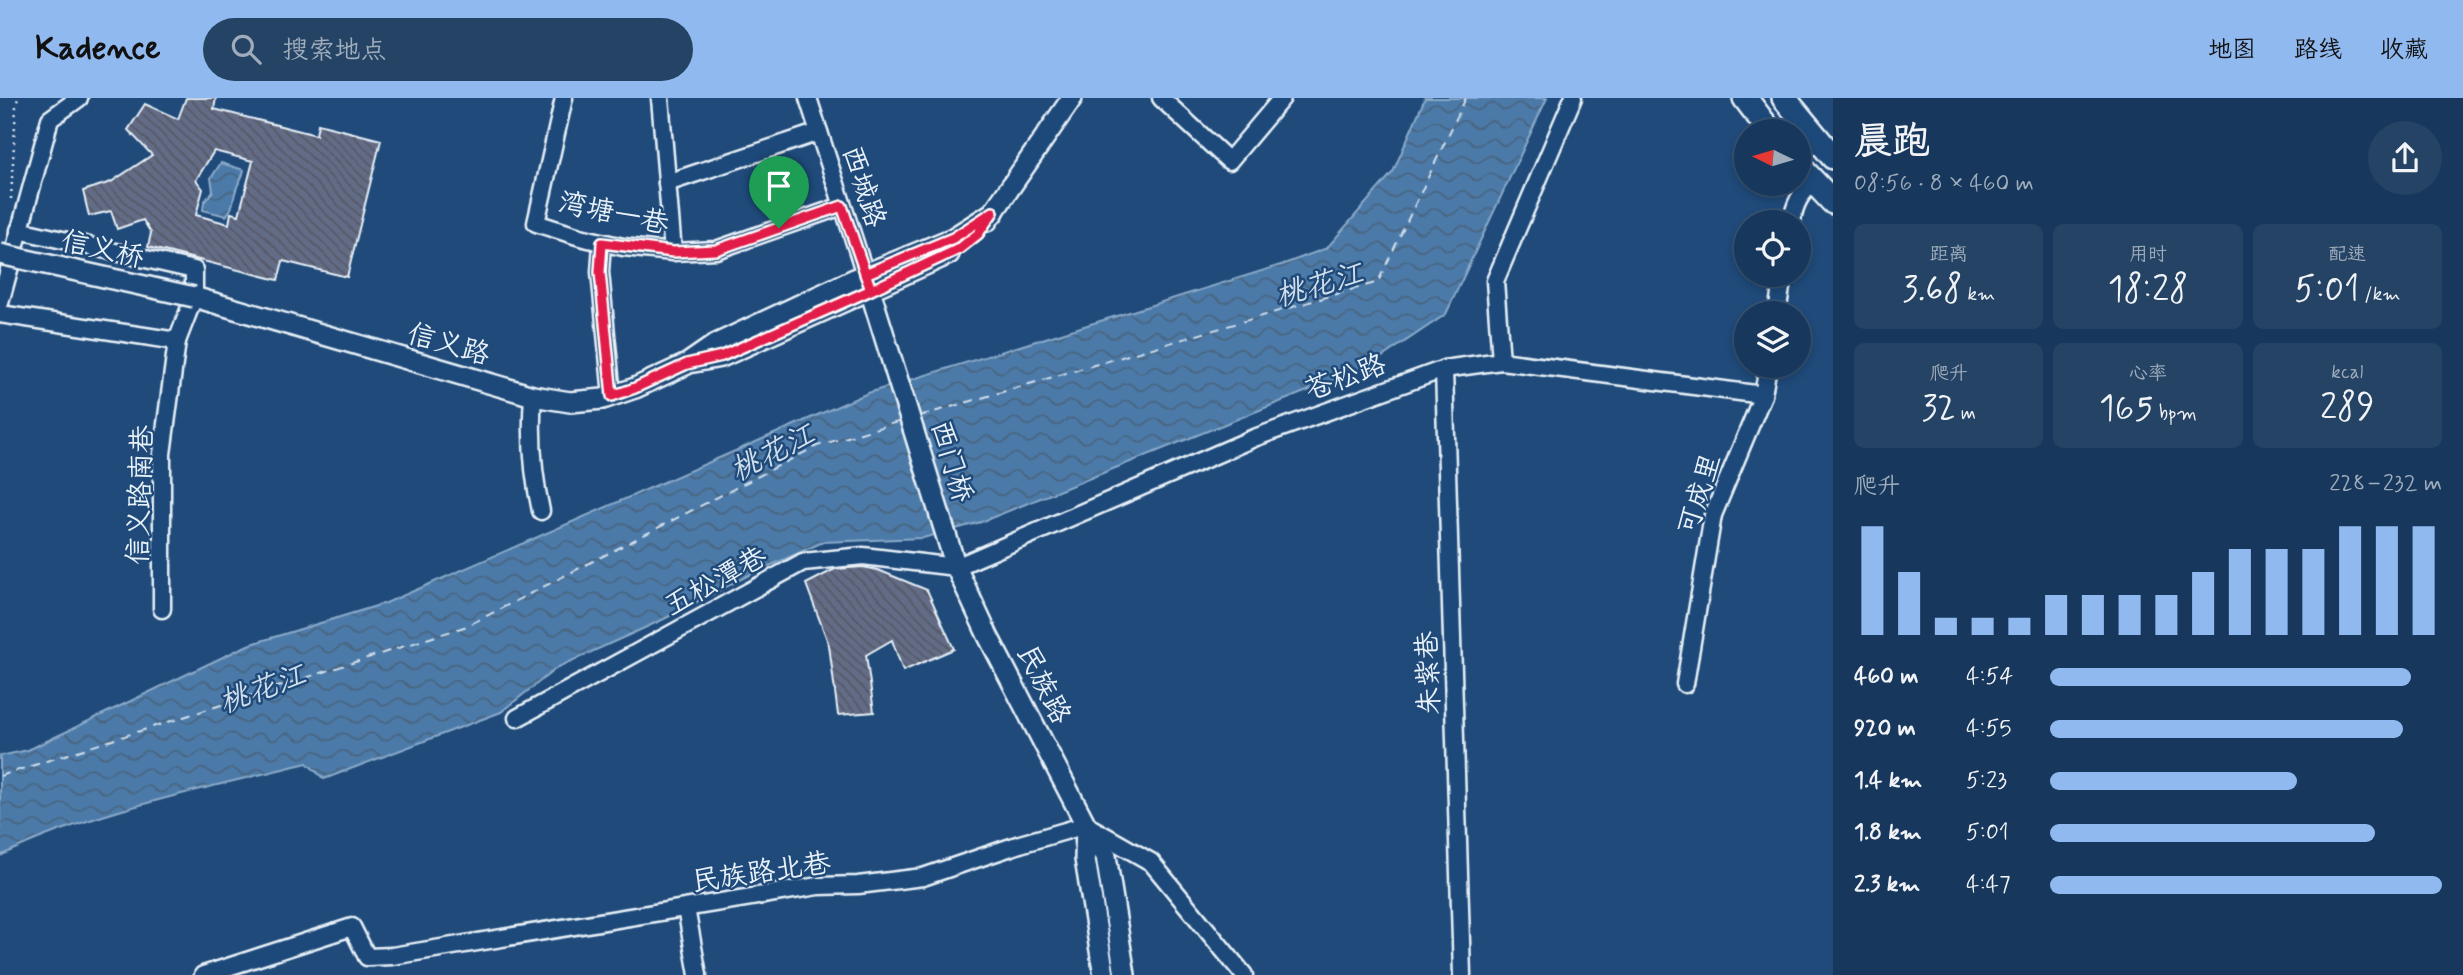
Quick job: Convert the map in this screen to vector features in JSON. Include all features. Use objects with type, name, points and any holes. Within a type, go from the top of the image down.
[{"type":"highway","points":[[1745,98],[1761,119]]},
{"type":"highway","points":[[1784,98],[1833,157]]},
{"type":"highway","points":[[1811,179],[1833,202]]},
{"type":"main road","name":"信义路","points":[[194,296],[533,396],[570,402],[612,396],[687,364],[722,356],[953,238],[993,212],[1072,98]]},
{"type":"main road","name":"信义桥","points":[[0,254],[194,296]]},
{"type":"main road","name":"西城路","points":[[868,282],[897,371]]},
{"type":"main road","name":"西门桥","points":[[897,371],[956,567]]},
{"type":"main road","name":"民族路","points":[[956,567],[988,636],[1086,825],[1107,856],[1125,975]]},
{"type":"main road","name":"民族路","points":[[1086,825],[1085,859],[1104,975]]},
{"type":"street","points":[[0,303],[50,119],[79,98]]},
{"type":"street","name":"湾塘一巷","points":[[564,98],[537,223],[602,243],[673,252],[716,250],[842,206]]},
{"type":"street","points":[[660,98],[673,252]]},
{"type":"street","name":"西城路","points":[[808,98],[868,282]]},
{"type":"street","points":[[1161,98],[1229,161],[1282,98]]},
{"type":"street","points":[[1501,361],[1495,281],[1573,98]]},
{"type":"street","points":[[667,183],[818,132]]},
{"type":"street","points":[[19,230],[194,270],[194,296]]},
{"type":"street","points":[[602,243],[600,272],[612,396]]},
{"type":"street","name":"信义路南巷","points":[[162,609],[162,454],[177,341],[194,296]]},
{"type":"street","points":[[0,314],[177,341]]},
{"type":"street","name":"苍松路","points":[[956,567],[1254,438],[1444,369],[1501,361],[1763,396]]},
{"type":"street","name":"朱紫巷","points":[[1444,369],[1462,975]]},
{"type":"street","name":"可成里","points":[[1685,684],[1713,515],[1763,396],[1766,378]]},
{"type":"street","points":[[533,396],[530,433],[533,475],[541,510]]},
{"type":"street","name":"五松潭巷","points":[[517,718],[803,562],[863,556],[956,567]]},
{"type":"street","points":[[1086,825],[1151,862],[1244,975]]},
{"type":"street","name":"民族路北巷","points":[[203,975],[352,927],[367,957],[439,949],[818,887],[923,877],[1086,825]]},
{"type":"street","points":[[686,908],[698,975]]},
{"type":"path","points":[[11,200],[18,98]]},
{"type":"water","name":"桃花江","points":[[1425,98],[1547,98],[1446,314],[1367,367],[981,522],[923,538],[823,542],[558,667],[501,712],[324,779],[307,763],[111,813],[35,840],[0,856],[0,756],[28,750],[248,645],[386,603],[868,393],[1284,264],[1327,248],[1393,172]]},
{"type":"water","points":[[221,163],[244,170],[231,209],[226,216],[203,210],[204,202],[213,191],[211,178]]},
{"type":"building","points":[[186,98],[216,98],[214,109],[316,135],[318,124],[381,140],[347,277],[283,261],[278,280],[148,247],[151,233],[143,220],[117,229],[111,211],[89,216],[83,191],[111,182],[152,155],[128,130],[145,104],[178,119]],"holes":[[[214,151],[253,161],[239,215],[231,213],[229,224],[196,215],[203,189],[196,180]]]},
{"type":"building","points":[[863,567],[878,570],[927,590],[954,649],[903,671],[892,640],[866,655],[874,712],[838,715],[829,645],[806,584],[835,569]]},
{"type":"ferry route","points":[[920,416],[1378,282],[1466,98]]},
{"type":"ferry route","points":[[0,776],[467,626],[817,446],[901,421]]},
{"type":"route","points":[[779,228],[716,250],[673,252],[602,243],[600,272],[612,396],[687,364],[722,356],[871,290],[865,274],[953,238],[993,212],[978,234],[959,249],[871,290],[865,274],[842,206],[779,228]]}]
